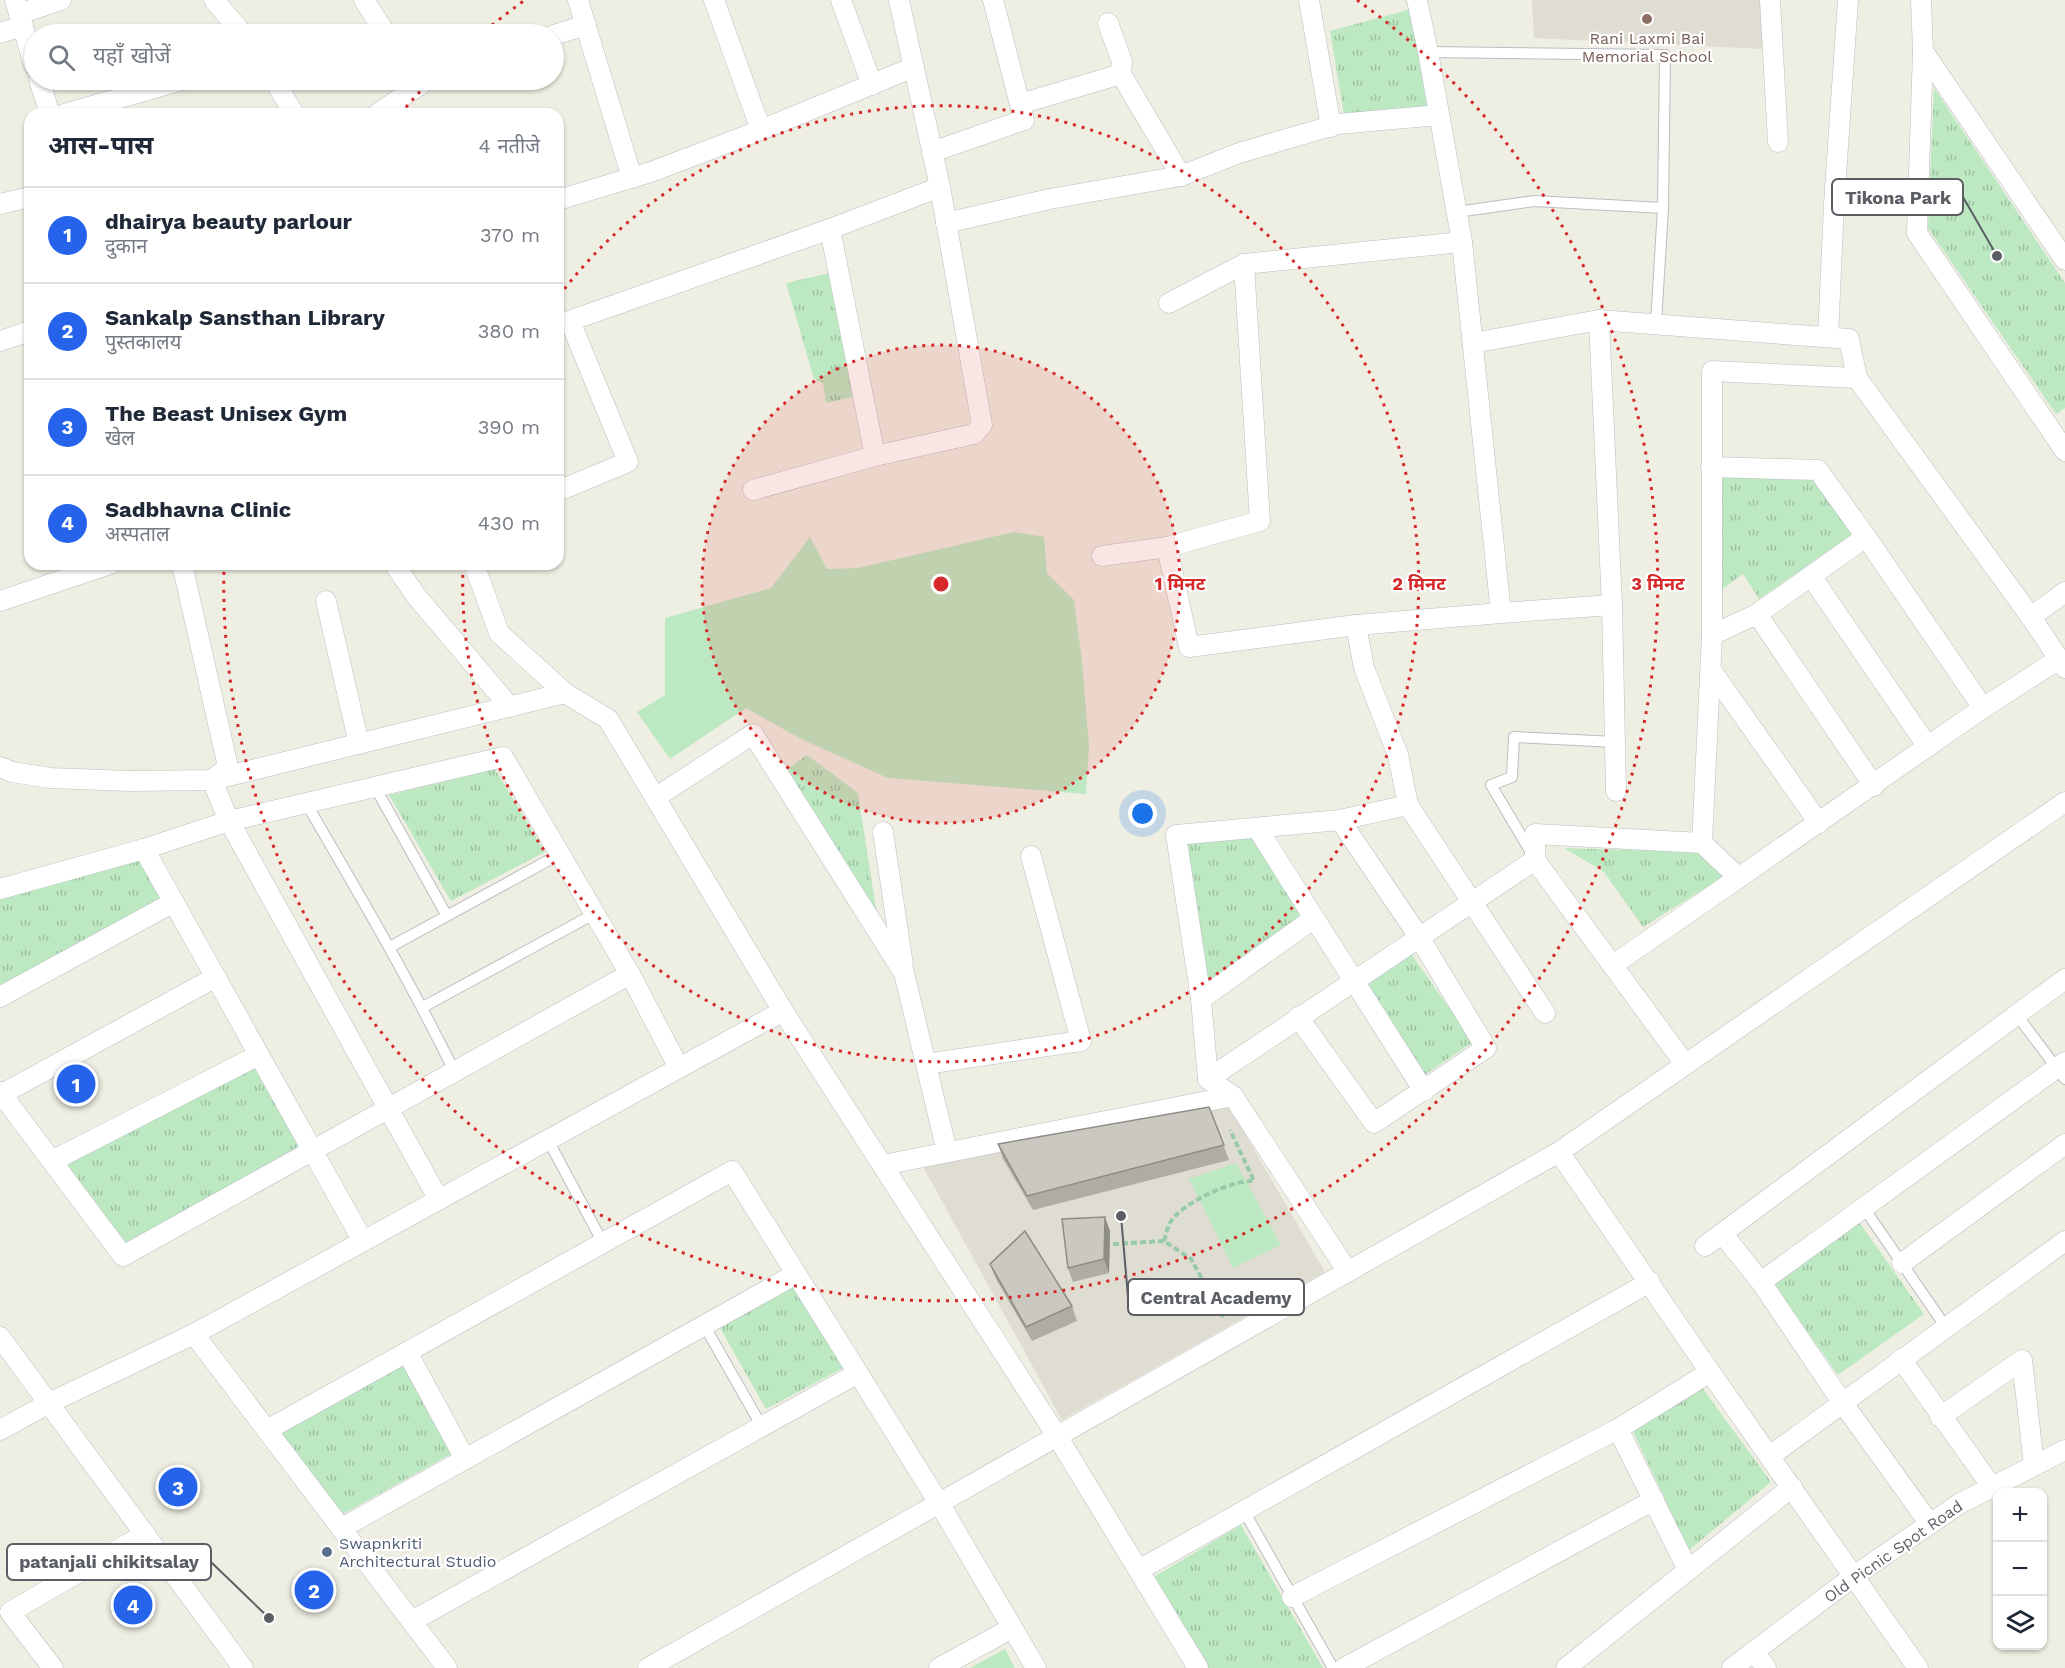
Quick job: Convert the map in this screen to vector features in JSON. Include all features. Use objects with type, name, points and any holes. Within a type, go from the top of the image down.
[{"type":"street","points":[[0,33],[19,13],[62,0]]},
{"type":"street","points":[[214,0],[234,24]]},
{"type":"street","points":[[364,0],[380,24]]},
{"type":"street","points":[[578,0],[632,178]]},
{"type":"street","points":[[714,0],[761,130]]},
{"type":"street","points":[[841,0],[872,85]]},
{"type":"street","points":[[753,490],[875,456],[974,434],[982,425],[940,187],[899,0]]},
{"type":"street","points":[[932,152],[1024,120],[993,0]]},
{"type":"street","points":[[1309,0],[1331,127]]},
{"type":"street","points":[[1417,0],[1462,242],[1501,613]]},
{"type":"street","points":[[1770,0],[1778,142]]},
{"type":"street","points":[[1828,337],[1834,204],[1848,0]]},
{"type":"street","points":[[1921,0],[1923,51],[1917,233],[2058,426],[2065,451]]},
{"type":"street","points":[[19,13],[24,30]]},
{"type":"street","points":[[1108,22],[1122,62],[1121,74],[1181,176]]},
{"type":"street","points":[[564,32],[586,24]]},
{"type":"street","points":[[1923,51],[2065,260]]},
{"type":"street","points":[[564,198],[632,178],[761,130],[914,67]]},
{"type":"street","points":[[1020,104],[1121,74]]},
{"type":"street","points":[[42,90],[48,108]]},
{"type":"street","points":[[85,108],[148,90]]},
{"type":"street","points":[[280,90],[290,108]]},
{"type":"street","points":[[385,108],[408,90]]},
{"type":"street","points":[[946,223],[1050,199],[1181,176],[1239,153],[1338,124],[1439,115]]},
{"type":"street","points":[[564,489],[628,462],[564,323],[830,229],[940,187]]},
{"type":"street","points":[[0,204],[24,198]]},
{"type":"street","points":[[830,229],[875,456]]},
{"type":"street","points":[[1169,303],[1244,264],[1462,242]]},
{"type":"street","points":[[1102,556],[1167,547],[1260,521],[1244,264]]},
{"type":"street","points":[[1599,320],[1612,605],[1616,791]]},
{"type":"street","points":[[1473,343],[1599,320],[1849,339],[1857,378],[2062,663],[1983,708],[1874,786],[1613,965]]},
{"type":"street","points":[[0,341],[24,333]]},
{"type":"street","points":[[1702,843],[1712,635],[1712,371],[1857,378]]},
{"type":"street","points":[[1712,467],[1818,470],[1983,708]]},
{"type":"street","points":[[1712,635],[1757,614],[1866,537]]},
{"type":"street","points":[[1167,547],[1189,647],[1356,625],[1612,605]]},
{"type":"street","points":[[0,601],[90,570]]},
{"type":"street","points":[[183,570],[228,767],[212,780]]},
{"type":"street","points":[[398,570],[417,597],[510,707]]},
{"type":"street","points":[[476,570],[499,633],[565,693],[608,719],[783,1011],[1058,1436],[1198,1668]]},
{"type":"street","points":[[1811,576],[1928,747]]},
{"type":"street","points":[[2031,617],[2065,592]]},
{"type":"street","points":[[326,601],[359,744]]},
{"type":"street","points":[[1757,614],[1874,786]]},
{"type":"street","points":[[1356,625],[1364,668],[1398,755],[1408,805],[1545,1014]]},
{"type":"street","points":[[1711,670],[1819,823]]},
{"type":"street","points":[[0,767],[12,772],[50,778],[129,781],[212,780],[565,693]]},
{"type":"street","points":[[656,798],[753,734],[904,974]]},
{"type":"street","points":[[0,889],[144,849],[229,821],[503,757],[630,974],[679,1068]]},
{"type":"street","points":[[212,780],[229,821],[439,1200]]},
{"type":"street","points":[[648,1668],[1559,1152],[2065,802]]},
{"type":"street","points":[[1348,1272],[1233,1096],[1208,1078],[1201,999],[1176,835],[1340,820],[1408,805]]},
{"type":"street","points":[[1298,1017],[1374,1123],[1486,1048],[1419,937],[1340,820]]},
{"type":"street","points":[[1257,828],[1424,1090]]},
{"type":"street","points":[[883,832],[904,974],[947,1152]]},
{"type":"street","points":[[1685,1064],[1535,860],[1535,834],[1702,843],[1739,878]]},
{"type":"street","points":[[144,849],[363,1241]]},
{"type":"street","points":[[926,1064],[1081,1041],[1031,856]]},
{"type":"street","points":[[1208,1078],[1535,860]]},
{"type":"street","points":[[0,997],[174,902]]},
{"type":"street","points":[[1201,999],[1313,919]]},
{"type":"street","points":[[216,977],[1,1093],[123,1256],[630,974]]},
{"type":"street","points":[[1705,1246],[2065,979]]},
{"type":"street","points":[[0,1430],[49,1403],[194,1334],[783,1011]]},
{"type":"street","points":[[52,1161],[259,1054]]},
{"type":"street","points":[[1761,1282],[2063,1070]]},
{"type":"street","points":[[883,1165],[1233,1096]]},
{"type":"street","points":[[1902,1263],[2065,1144]]},
{"type":"street","points":[[1559,1152],[1918,1668]]},
{"type":"street","points":[[267,1430],[732,1171],[939,1503],[1036,1668]]},
{"type":"street","points":[[1726,1232],[1725,1237],[1761,1282],[1842,1402],[1930,1524]]},
{"type":"street","points":[[1770,1456],[1900,1359],[1947,1329],[2065,1241]]},
{"type":"street","points":[[342,1528],[796,1274]]},
{"type":"street","points":[[1138,1570],[1650,1282]]},
{"type":"street","points":[[194,1334],[447,1668]]},
{"type":"street","points":[[0,1337],[243,1668]]},
{"type":"street","points":[[407,1352],[465,1459]]},
{"type":"street","points":[[1900,1359],[1992,1487]]},
{"type":"street","points":[[1940,1417],[2022,1360],[2034,1465]]},
{"type":"street","points":[[1292,1597],[1618,1429],[1710,1372]]},
{"type":"street","points":[[412,1621],[858,1373]]},
{"type":"street","points":[[1618,1429],[1688,1570]]},
{"type":"street","name":"Old Picnic Spot Road","points":[[1732,1668],[1854,1576],[1959,1504],[2065,1450]]},
{"type":"street","points":[[1566,1668],[1792,1487]]},
{"type":"street","points":[[1344,1668],[1654,1500]]},
{"type":"street","points":[[53,1668],[5,1615],[145,1534]]},
{"type":"street","points":[[939,1668],[1012,1628]]},
{"type":"street","points":[[1754,1651],[1766,1668]]},
{"type":"lane","points":[[1428,52],[1665,55],[1663,208],[1656,323]]},
{"type":"lane","points":[[1457,212],[1534,201],[1663,208]]},
{"type":"lane","points":[[1535,860],[1491,785],[1512,777],[1514,737],[1615,742]]},
{"type":"lane","points":[[375,787],[447,916]]},
{"type":"lane","points":[[306,803],[390,947],[423,1007],[454,1071]]},
{"type":"lane","points":[[390,947],[560,854]]},
{"type":"lane","points":[[423,1007],[594,914]]},
{"type":"lane","points":[[2016,1014],[2063,1070]]},
{"type":"lane","points":[[548,1140],[603,1243]]},
{"type":"lane","points":[[1864,1208],[1947,1329]]},
{"type":"lane","points":[[704,1325],[761,1425]]},
{"type":"lane","points":[[1244,1511],[1333,1668]]},
{"type":"path","points":[[1164,1241],[1171,1221],[1194,1201],[1224,1186],[1254,1181],[1225,1120]]},
{"type":"path","points":[[1113,1244],[1164,1241],[1191,1258],[1228,1326]]},
{"type":"shaded area","name":"Rani Laxmi Bai Memorial School","points":[[1532,0],[1761,0],[1763,49],[1534,38]]},
{"type":"shaded area","points":[[1228,1105],[1325,1272],[1062,1420],[920,1161]]},
{"type":"green space","points":[[1415,8],[1433,110],[1344,115],[1330,31]]},
{"type":"green space","points":[[1934,88],[2065,283],[2065,408],[2056,414],[1928,228]]},
{"type":"green space","points":[[834,272],[857,396],[826,403],[823,383],[814,379],[786,283]]},
{"type":"green space","points":[[1721,474],[1815,477],[1854,533],[1759,599],[1743,574],[1721,590]]},
{"type":"green space","points":[[1014,532],[1044,537],[1047,573],[1074,600],[1089,746],[1086,794],[888,778],[801,739],[746,708],[670,759],[637,712],[665,695],[665,618],[771,588],[810,537],[827,569],[858,568]]},
{"type":"green space","points":[[807,755],[858,793],[878,922],[785,771]]},
{"type":"green space","points":[[495,769],[545,852],[451,901],[389,795]]},
{"type":"green space","points":[[1252,834],[1304,920],[1209,986],[1182,840]]},
{"type":"green space","points":[[1564,848],[1699,852],[1726,875],[1643,927],[1604,872]]},
{"type":"green space","points":[[145,852],[165,899],[0,990],[0,895]]},
{"type":"green space","points":[[1409,951],[1473,1042],[1424,1075],[1365,985]]},
{"type":"green space","points":[[252,1058],[302,1146],[126,1243],[66,1163]]},
{"type":"green space","points":[[1236,1163],[1281,1245],[1233,1268],[1189,1179]]},
{"type":"green space","points":[[1859,1222],[1924,1314],[1838,1375],[1773,1283]]},
{"type":"green space","points":[[793,1284],[843,1368],[766,1409],[719,1326]]},
{"type":"green space","points":[[403,1364],[453,1453],[341,1515],[278,1434]]},
{"type":"green space","points":[[1700,1385],[1771,1482],[1689,1550],[1629,1423]]},
{"type":"green space","points":[[1241,1525],[1323,1668],[1208,1668],[1152,1578]]},
{"type":"green space","points":[[1005,1649],[1015,1668],[970,1668]]},
{"type":"building","points":[[1209,1107],[1224,1145],[1027,1196],[998,1144]]},
{"type":"building","points":[[1105,1217],[1104,1259],[1068,1268],[1062,1219]]},
{"type":"building","points":[[1025,1231],[1072,1306],[1026,1327],[990,1264]]},
{"type":"place","name":"Rani Laxmi Bai Memorial School","points":[[1647,19]]},
{"type":"place","name":"Tikona Park","points":[[1997,256]]},
{"type":"place","name":"dhairya beauty parlour","points":[[76,1084]]},
{"type":"place","name":"Central Academy","points":[[1121,1216]]},
{"type":"place","name":"The Beast Unisex Gym","points":[[178,1487]]},
{"type":"place","name":"Swapnkriti Architectural Studio","points":[[327,1552]]},
{"type":"place","name":"Sankalp Sansthan Library","points":[[314,1590]]},
{"type":"place","name":"Sadbhavna Clinic","points":[[133,1605]]},
{"type":"place","name":"patanjali chikitsalay","points":[[269,1618]]}]
